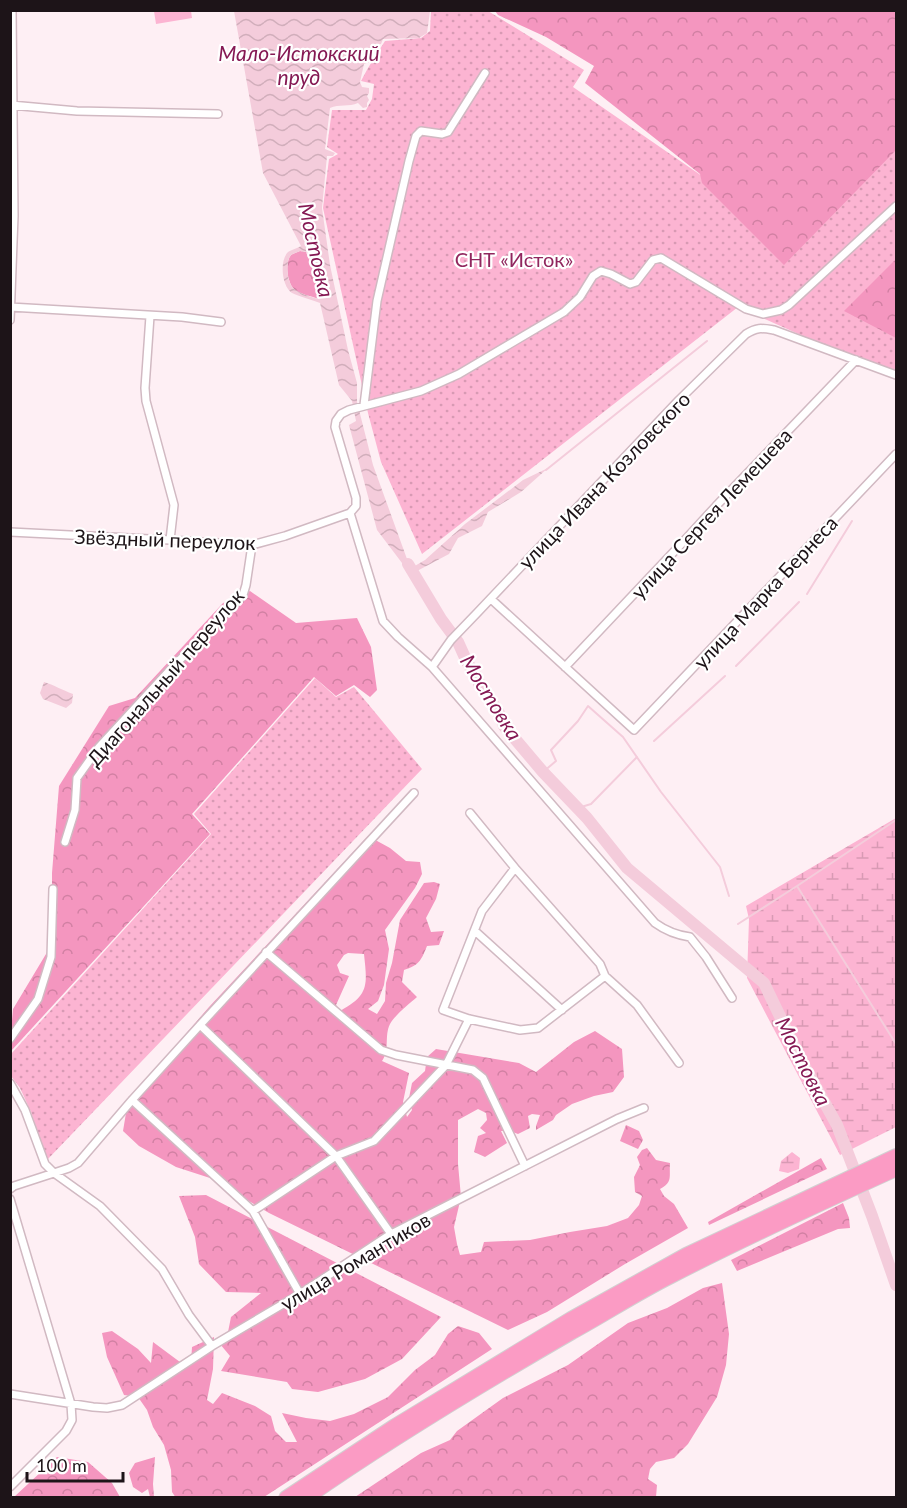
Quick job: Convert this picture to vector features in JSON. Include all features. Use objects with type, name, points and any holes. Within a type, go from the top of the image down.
[{"type":"highway","points":[[286,1497],[395,1426],[571,1319],[686,1255],[869,1175],[897,1156]]},
{"type":"highway","points":[[869,1175],[897,1169]]},
{"type":"highway","points":[[306,1497],[535,1353],[670,1277],[833,1191]]},
{"type":"street","points":[[10,320],[14,216],[12,10]]},
{"type":"street","points":[[362,406],[377,301],[416,136],[421,130],[442,134],[448,132],[485,73]]},
{"type":"street","points":[[12,105],[77,111],[218,114]]},
{"type":"street","points":[[732,998],[706,957],[690,938],[666,931],[655,923],[432,667],[383,621],[351,513],[356,506],[356,498],[335,427],[336,421],[341,414],[349,410],[421,391],[459,374],[564,312],[580,297],[593,276],[602,271],[630,284],[636,282],[657,258],[668,261],[746,309],[763,314],[781,310],[897,206]]},
{"type":"street","points":[[11,307],[182,317],[221,322]]},
{"type":"street","points":[[150,316],[146,401],[174,505],[170,540]]},
{"type":"street","name":"улица Ивана Козловского","points":[[432,667],[451,640],[679,400],[754,328],[774,330],[856,360]]},
{"type":"street","points":[[856,360],[897,375]]},
{"type":"street","name":"улица Сергея Лемешева","points":[[565,667],[856,360]]},
{"type":"street","name":"улица Марка Бернеса","points":[[565,667],[633,730],[897,454]]},
{"type":"street","name":"Звёздный переулок","points":[[10,532],[252,545],[351,513]]},
{"type":"street","name":"Диагональный переулок","points":[[65,842],[75,810],[77,778],[99,747],[126,717],[243,595],[252,545]]},
{"type":"street","points":[[491,598],[565,667]]},
{"type":"street","points":[[10,1189],[78,1163],[266,952],[414,793]]},
{"type":"street","points":[[470,813],[600,964],[605,976],[637,1005],[679,1063]]},
{"type":"street","points":[[515,868],[482,911],[443,1010],[469,1019],[520,1030],[538,1028],[605,976]]},
{"type":"street","points":[[10,1039],[38,999],[51,957],[53,889]]},
{"type":"street","points":[[475,931],[562,1010]]},
{"type":"street","points":[[266,952],[381,1050],[478,1072],[525,1166]]},
{"type":"street","points":[[253,1211],[336,1156],[374,1141],[446,1065],[469,1019]]},
{"type":"street","points":[[200,1025],[336,1156],[391,1234]]},
{"type":"street","points":[[10,1083],[25,1110],[45,1164],[100,1206],[162,1269],[189,1315],[212,1346]]},
{"type":"street","points":[[132,1100],[253,1211],[300,1294]]},
{"type":"street","name":"улица Романтиков","points":[[10,1394],[107,1408],[122,1405],[212,1346],[300,1294],[391,1234],[617,1119],[644,1108]]},
{"type":"street","points":[[10,1199],[71,1404],[72,1420],[66,1431],[10,1488]]},
{"type":"green space","points":[[154,11],[191,11],[192,18],[156,24]]},
{"type":"green space","name":"СНТ «Исток»","points":[[431,11],[488,11],[584,70],[573,87],[702,176],[896,97],[896,372],[830,348],[738,307],[422,554],[381,462],[323,208],[329,159],[338,154],[327,147],[332,110],[366,110],[372,99],[374,84],[361,81],[385,41],[421,38],[430,31]]},
{"type":"green space","points":[[495,11],[896,11],[896,150],[784,265],[702,183],[700,174],[585,83],[594,66],[546,37],[498,15]]},
{"type":"green space","points":[[300,251],[306,252],[308,257],[319,299],[298,292],[289,281],[287,267],[289,258]]},
{"type":"green space","points":[[896,259],[896,338],[844,311]]},
{"type":"green space","points":[[250,591],[296,623],[357,618],[371,647],[377,690],[370,697],[354,685],[336,696],[314,677],[192,814],[210,834],[11,1051],[13,1009],[52,944],[52,873],[59,786],[109,706],[135,698],[223,603]]},
{"type":"green space","points":[[315,678],[336,697],[354,687],[422,769],[47,1160],[31,1112],[20,1088],[11,1076],[11,1054],[211,834],[194,814]]},
{"type":"green space","points":[[896,818],[896,1127],[840,1155],[747,978],[749,919],[746,906]]},
{"type":"green space","points":[[368,836],[390,848],[406,861],[420,862],[422,874],[415,888],[385,930],[389,949],[384,985],[378,1001],[368,1009],[377,1014],[385,1001],[386,983],[400,920],[424,883],[440,884],[436,899],[426,918],[431,932],[444,931],[439,945],[427,946],[419,962],[404,970],[402,982],[417,997],[390,1024],[386,1052],[382,1061],[409,1073],[403,1102],[407,1117],[412,1110],[409,1098],[412,1083],[425,1071],[427,1057],[436,1049],[519,1063],[536,1072],[574,1042],[595,1031],[622,1049],[624,1077],[613,1092],[572,1104],[556,1115],[553,1120],[536,1130],[540,1115],[528,1116],[530,1128],[518,1134],[501,1131],[507,1143],[485,1157],[474,1152],[478,1136],[486,1133],[480,1128],[487,1120],[486,1113],[478,1109],[458,1120],[461,1197],[454,1227],[460,1255],[481,1252],[484,1242],[530,1240],[607,1226],[628,1218],[639,1205],[642,1196],[635,1192],[634,1177],[640,1165],[637,1157],[642,1150],[647,1148],[656,1160],[670,1163],[669,1181],[660,1189],[664,1196],[674,1204],[688,1228],[547,1312],[508,1330],[269,1213],[210,1178],[176,1167],[139,1146],[123,1131],[128,1101],[209,1007]],"holes":[[[348,953],[364,954],[366,981],[362,994],[340,1011],[336,1005],[349,976],[340,973],[337,965]]]},
{"type":"green space","points":[[626,1125],[639,1131],[643,1140],[638,1149],[620,1141]]},
{"type":"green space","points":[[792,1152],[800,1158],[799,1169],[788,1173],[779,1171],[781,1161]]},
{"type":"green space","points":[[821,1158],[827,1169],[709,1225],[708,1222]]},
{"type":"green space","points":[[206,1195],[441,1317],[402,1359],[365,1379],[318,1392],[292,1389],[287,1382],[221,1371],[230,1356],[220,1344],[228,1332],[231,1317],[261,1293],[226,1292],[199,1264],[195,1237],[179,1196]]},
{"type":"green space","points":[[843,1203],[850,1228],[838,1229],[737,1271],[731,1260]]},
{"type":"green space","points":[[722,1283],[729,1334],[726,1365],[717,1397],[688,1444],[674,1458],[656,1462],[650,1469],[648,1479],[657,1485],[656,1497],[355,1497],[421,1453],[450,1440],[457,1431],[503,1398],[568,1365],[628,1323],[667,1308],[703,1288]]},
{"type":"green space","points":[[458,1326],[479,1333],[492,1349],[264,1497],[176,1498],[172,1492],[171,1470],[164,1445],[138,1397],[124,1395],[107,1357],[102,1333],[112,1331],[138,1349],[151,1363],[153,1342],[184,1365],[191,1363],[192,1347],[214,1337],[213,1369],[207,1400],[213,1404],[222,1393],[255,1406],[271,1416],[275,1431],[286,1442],[297,1442],[282,1413],[330,1421],[354,1414],[388,1397],[415,1370],[435,1355],[448,1334]]},
{"type":"green space","points":[[57,1457],[88,1462],[112,1483],[120,1497],[14,1497]]},
{"type":"green space","points":[[155,1457],[154,1497],[150,1497],[148,1489],[142,1493],[133,1487],[129,1473],[135,1463]]},
{"type":"water","name":"Мало-Истокский пруд","points":[[234,11],[430,11],[427,33],[419,38],[383,39],[381,44],[375,45],[370,62],[364,64],[360,82],[362,87],[369,88],[367,107],[363,108],[358,103],[330,108],[325,149],[335,153],[333,156],[327,156],[322,208],[330,265],[357,383],[357,402],[373,465],[407,559],[413,567],[425,560],[465,524],[523,480],[548,468],[521,492],[488,512],[482,526],[458,538],[449,554],[417,571],[416,577],[407,573],[377,530],[349,425],[356,421],[352,401],[339,385],[320,303],[292,293],[284,280],[285,256],[288,252],[301,246],[263,173]],"holes":[[[299,251],[306,252],[314,275],[319,299],[295,290],[289,281],[287,267],[289,258]]]},
{"type":"water","points":[[44,682],[73,694],[72,703],[66,708],[43,699],[40,693]]},
{"type":"waterway","points":[[546,470],[707,341]]},
{"type":"waterway","points":[[807,594],[852,521]]},
{"type":"waterway","name":"Мостовка","points":[[408,564],[441,619],[458,642],[480,686],[498,711],[504,726],[543,772],[587,818],[627,868],[764,983],[801,1060],[837,1125],[896,1285]]},
{"type":"waterway","points":[[736,666],[799,602]]},
{"type":"waterway","points":[[654,741],[725,676]]},
{"type":"waterway","points":[[543,772],[556,761],[551,750],[578,721],[588,706],[623,737],[661,792],[720,867],[729,896]]},
{"type":"waterway","points":[[578,808],[591,804],[637,757]]},
{"type":"waterway","points":[[797,886],[896,820]]},
{"type":"waterway","points":[[738,924],[797,886],[896,1044]]}]
